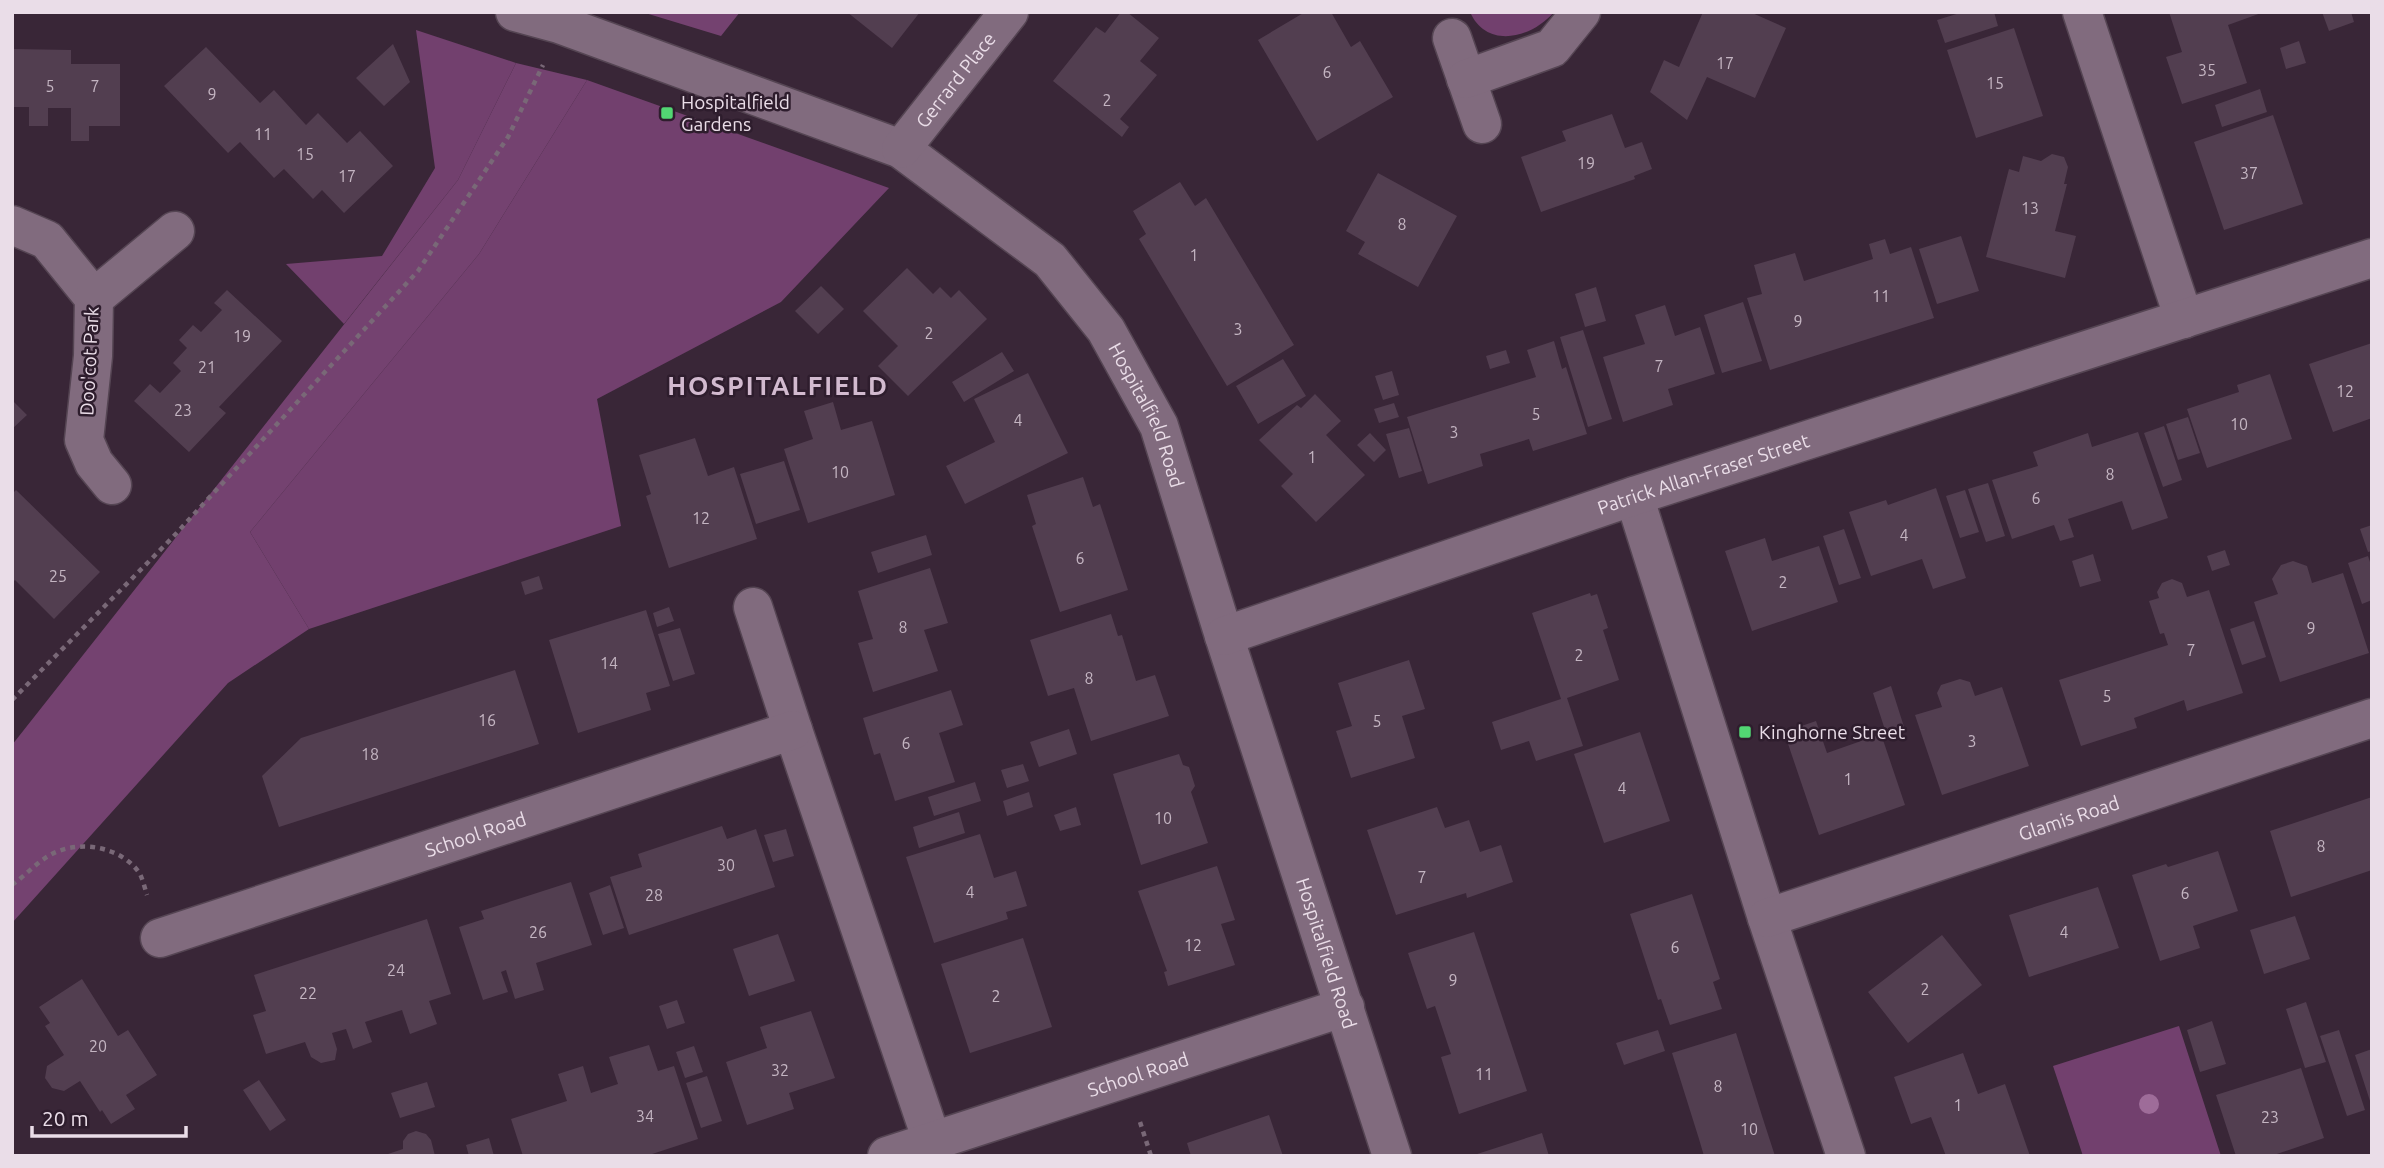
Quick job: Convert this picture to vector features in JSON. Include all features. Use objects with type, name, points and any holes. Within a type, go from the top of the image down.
[{"type":"street","name":"Hospitalfield Road","points":[[515,12],[559,24],[901,149],[1050,260],[1106,330],[1159,425],[1224,636],[1392,1156]]},
{"type":"street","name":"Gerrard Place","points":[[901,149],[1009,12]]},
{"type":"street","points":[[1465,79],[1552,48],[1581,12]]},
{"type":"street","points":[[2082,12],[2184,319]]},
{"type":"street","points":[[1452,38],[1482,124]]},
{"type":"street","name":"Doo'cot Park","points":[[12,225],[47,240],[94,298],[93,356],[84,440],[94,463],[112,485]]},
{"type":"street","points":[[94,298],[175,231]]},
{"type":"street","name":"Patrick Allan-Fraser Street","points":[[1224,636],[1634,496],[2372,258]]},
{"type":"street","points":[[1634,496],[1767,918],[1846,1156]]},
{"type":"street","points":[[753,607],[932,1141]]},
{"type":"street","name":"Glamis Road","points":[[1767,918],[2372,718]]},
{"type":"street","name":"School Road","points":[[160,938],[793,730]]},
{"type":"street","name":"School Road","points":[[887,1156],[1345,1007]]},
{"type":"path","points":[[12,700],[173,537],[418,271],[508,137],[534,87],[559,24]]},
{"type":"path","points":[[12,885],[55,852],[78,846],[104,849],[125,859],[141,875],[160,938]]},
{"type":"shaded area","points":[[642,12],[740,12],[721,36]]},
{"type":"shaded area","points":[[1470,12],[1554,12],[1534,28],[1510,36],[1498,36],[1487,32]]},
{"type":"shaded area","points":[[416,30],[516,63],[458,180],[344,324],[286,264],[382,256],[435,168]]},
{"type":"shaded area","points":[[516,63],[587,80],[479,254],[250,532],[309,629],[228,683],[12,923],[12,745],[458,180]]},
{"type":"shaded area","points":[[587,80],[889,188],[781,302],[597,399],[621,526],[309,629],[250,532],[479,254]]},
{"type":"shaded area","points":[[2179,1026],[2221,1156],[2083,1156],[2053,1066]]},
{"type":"building","points":[[847,12],[920,12],[892,48]]},
{"type":"building","points":[[1121,12],[1127,12],[1159,38],[1140,61],[1157,75],[1120,119],[1129,127],[1122,137],[1053,81],[1096,27],[1105,33]]},
{"type":"building","points":[[1305,12],[1331,12],[1351,47],[1360,41],[1393,97],[1317,141],[1258,40]]},
{"type":"building","points":[[1703,12],[1750,12],[1786,28],[1755,98],[1707,77],[1687,120],[1650,92],[1664,60],[1679,67]]},
{"type":"building","points":[[1963,12],[1994,12],[1998,26],[1945,43],[1937,20]]},
{"type":"building","points":[[2169,12],[2264,12],[2228,25],[2247,83],[2182,104],[2166,57],[2182,52]]},
{"type":"building","points":[[2322,12],[2351,12],[2354,22],[2329,31]]},
{"type":"building","points":[[2014,28],[2043,116],[1976,138],[1947,50]]},
{"type":"building","points":[[2299,41],[2306,63],[2286,69],[2280,48]]},
{"type":"building","points":[[393,44],[410,82],[384,106],[356,78]]},
{"type":"building","points":[[206,47],[260,103],[274,90],[306,125],[318,113],[347,143],[360,131],[393,166],[344,213],[322,190],[313,199],[284,169],[274,178],[240,142],[228,153],[164,86]]},
{"type":"building","points":[[12,49],[71,50],[71,64],[120,64],[120,126],[89,126],[89,141],[71,141],[71,108],[48,108],[48,126],[29,126],[29,107],[12,107]]},
{"type":"building","points":[[2260,89],[2267,112],[2222,127],[2215,105]]},
{"type":"building","points":[[1612,114],[1625,148],[1642,142],[1652,169],[1634,176],[1635,179],[1541,212],[1521,157],[1566,141],[1562,131]]},
{"type":"building","points":[[2273,115],[2303,204],[2224,230],[2194,142]]},
{"type":"building","points":[[2052,154],[2064,157],[2068,167],[2064,184],[2067,184],[2055,231],[2076,236],[2065,278],[1986,257],[2009,169],[2019,172],[2023,156],[2041,161]]},
{"type":"building","points":[[1378,173],[1457,216],[1418,287],[1358,254],[1365,242],[1346,231]]},
{"type":"building","points":[[1180,182],[1195,206],[1206,198],[1294,345],[1227,386],[1139,239],[1146,234],[1133,211]]},
{"type":"building","points":[[1961,236],[1979,291],[1937,304],[1919,249]]},
{"type":"building","points":[[1885,239],[1890,254],[1911,247],[1934,318],[1770,370],[1747,298],[1762,294],[1754,265],[1795,253],[1804,281],[1873,259],[1869,244]]},
{"type":"building","points":[[907,268],[933,294],[940,287],[951,298],[959,290],[987,319],[908,396],[878,366],[898,346],[863,311]]},
{"type":"building","points":[[821,286],[844,309],[818,334],[795,311]]},
{"type":"building","points":[[1596,287],[1606,321],[1585,327],[1575,294]]},
{"type":"building","points":[[227,290],[282,341],[219,407],[226,413],[189,452],[134,401],[150,384],[160,393],[181,371],[173,363],[187,348],[179,340],[193,325],[201,332],[222,310],[214,303]]},
{"type":"building","points":[[1743,302],[1762,361],[1722,373],[1704,315]]},
{"type":"building","points":[[1665,305],[1675,336],[1700,327],[1715,374],[1668,389],[1673,405],[1623,422],[1603,357],[1645,344],[1635,315]]},
{"type":"building","points":[[1583,330],[1612,419],[1588,427],[1560,337]]},
{"type":"building","points":[[1554,341],[1562,369],[1566,367],[1587,434],[1533,451],[1529,439],[1480,454],[1483,466],[1428,484],[1407,417],[1536,377],[1527,350]]},
{"type":"building","points":[[2372,343],[2372,418],[2333,432],[2309,364]]},
{"type":"building","points":[[1506,350],[1510,363],[1490,369],[1486,356]]},
{"type":"building","points":[[1002,352],[1014,371],[964,402],[952,382]]},
{"type":"building","points":[[1283,359],[1306,396],[1258,424],[1236,386]]},
{"type":"building","points":[[1392,371],[1399,395],[1383,400],[1375,376]]},
{"type":"building","points":[[1028,373],[1068,453],[965,504],[946,466],[995,442],[974,399]]},
{"type":"building","points":[[2270,374],[2292,439],[2207,468],[2187,409],[2239,392],[2237,385]]},
{"type":"building","points":[[1315,394],[1341,421],[1326,435],[1365,475],[1316,522],[1281,486],[1293,474],[1259,440],[1297,405],[1301,408]]},
{"type":"building","points":[[12,400],[27,415],[12,429]]},
{"type":"building","points":[[833,402],[841,430],[872,421],[895,495],[808,523],[784,449],[813,439],[804,411]]},
{"type":"building","points":[[1394,403],[1399,417],[1379,423],[1374,409]]},
{"type":"building","points":[[2188,417],[2200,453],[2178,460],[2166,424]]},
{"type":"building","points":[[2164,426],[2182,480],[2163,487],[2144,433]]},
{"type":"building","points":[[1409,428],[1422,471],[1399,478],[1386,434]]},
{"type":"building","points":[[2138,432],[2168,518],[2132,530],[2122,501],[2068,519],[2074,537],[2060,541],[2054,525],[2012,539],[1992,480],[2038,466],[2033,452],[2088,433],[2092,447]]},
{"type":"building","points":[[1370,433],[1386,450],[1374,462],[1357,445]]},
{"type":"building","points":[[695,438],[708,476],[734,467],[757,539],[669,568],[646,496],[651,494],[639,455]]},
{"type":"building","points":[[784,461],[800,510],[756,524],[740,474]]},
{"type":"building","points":[[1083,477],[1093,507],[1100,504],[1128,590],[1060,612],[1032,526],[1036,524],[1027,495]]},
{"type":"building","points":[[1988,483],[2005,536],[1986,542],[1968,489]]},
{"type":"building","points":[[1936,488],[1966,578],[1933,589],[1922,559],[1871,576],[1849,512],[1886,500],[1888,505]]},
{"type":"building","points":[[16,490],[100,572],[54,619],[15,580],[12,583],[12,494]]},
{"type":"building","points":[[1965,490],[1979,532],[1960,538],[1946,496]]},
{"type":"building","points":[[2372,525],[2372,551],[2368,552],[2360,529]]},
{"type":"building","points":[[1844,529],[1861,578],[1839,585],[1823,536]]},
{"type":"building","points":[[926,535],[932,555],[878,573],[871,552]]},
{"type":"building","points":[[1765,538],[1772,561],[1819,546],[1838,602],[1752,631],[1725,551]]},
{"type":"building","points":[[2225,550],[2230,565],[2212,571],[2207,556]]},
{"type":"building","points":[[2093,554],[2101,581],[2080,587],[2072,561]]},
{"type":"building","points":[[2368,556],[2372,568],[2372,600],[2362,604],[2348,563]]},
{"type":"building","points":[[2293,561],[2307,566],[2312,583],[2343,573],[2369,653],[2280,682],[2254,602],[2278,594],[2272,579],[2281,565]]},
{"type":"building","points":[[930,568],[948,623],[924,630],[938,671],[873,692],[858,643],[873,639],[858,591]]},
{"type":"building","points":[[539,576],[543,589],[525,595],[521,582]]},
{"type":"building","points":[[2172,579],[2182,583],[2187,597],[2209,590],[2243,693],[2187,711],[2184,700],[2134,718],[2137,728],[2081,746],[2059,680],[2168,645],[2164,633],[2160,634],[2149,601],[2159,598],[2157,592],[2162,583]]},
{"type":"building","points":[[1590,593],[1591,596],[1597,594],[1608,628],[1603,630],[1619,680],[1567,698],[1583,746],[1536,761],[1529,741],[1501,750],[1492,722],[1561,699],[1532,613]]},
{"type":"building","points":[[669,607],[674,621],[657,627],[653,613]]},
{"type":"building","points":[[646,610],[670,686],[646,693],[651,710],[578,733],[549,640]]},
{"type":"building","points":[[1111,614],[1118,636],[1122,635],[1136,681],[1155,675],[1169,716],[1091,741],[1074,688],[1048,696],[1030,640]]},
{"type":"building","points":[[2254,621],[2266,657],[2242,665],[2230,629]]},
{"type":"building","points":[[680,628],[695,674],[673,681],[658,634]]},
{"type":"building","points":[[1409,660],[1425,709],[1402,716],[1415,758],[1351,778],[1336,731],[1352,726],[1338,683]]},
{"type":"building","points":[[515,670],[539,744],[279,827],[262,776],[301,738]]},
{"type":"building","points":[[1960,679],[1970,682],[1975,696],[2002,687],[2029,766],[1942,795],[1915,715],[1942,707],[1937,693],[1941,685]]},
{"type":"building","points":[[1891,686],[1905,730],[1887,736],[1873,693]]},
{"type":"building","points":[[951,690],[963,725],[939,733],[955,782],[895,801],[880,753],[874,755],[863,718]]},
{"type":"building","points":[[1816,721],[1827,753],[1881,734],[1905,805],[1819,835],[1784,732]]},
{"type":"building","points":[[1069,729],[1077,754],[1039,767],[1030,742]]},
{"type":"building","points":[[1640,732],[1670,821],[1604,843],[1574,754]]},
{"type":"building","points":[[1179,754],[1183,765],[1189,767],[1195,786],[1191,792],[1208,843],[1141,865],[1113,774]]},
{"type":"building","points":[[1023,764],[1029,781],[1007,788],[1001,770]]},
{"type":"building","points":[[975,782],[981,801],[934,816],[928,797]]},
{"type":"building","points":[[1029,792],[1033,807],[1007,816],[1003,801]]},
{"type":"building","points":[[2372,797],[2372,870],[2291,897],[2270,831]]},
{"type":"building","points":[[1076,807],[1081,825],[1060,831],[1054,815]]},
{"type":"building","points":[[1437,807],[1445,828],[1469,820],[1480,852],[1501,845],[1513,882],[1467,898],[1466,893],[1396,915],[1367,830]]},
{"type":"building","points":[[959,812],[965,833],[919,848],[913,827]]},
{"type":"building","points":[[722,826],[727,839],[756,829],[775,887],[629,935],[610,877],[642,867],[638,854]]},
{"type":"building","points":[[786,829],[794,856],[773,862],[764,835]]},
{"type":"building","points":[[980,834],[994,878],[1016,871],[1027,906],[1006,912],[1008,919],[934,943],[906,857]]},
{"type":"building","points":[[2218,851],[2238,911],[2193,926],[2200,948],[2160,961],[2132,875]]},
{"type":"building","points":[[1217,866],[1235,920],[1221,924],[1235,965],[1168,986],[1164,972],[1167,971],[1138,891]]},
{"type":"building","points":[[571,882],[592,945],[536,963],[544,990],[515,999],[506,970],[501,972],[508,992],[483,1000],[459,927],[484,919],[481,911]]},
{"type":"building","points":[[610,885],[624,928],[603,935],[589,893]]},
{"type":"building","points":[[2098,887],[2119,948],[2029,977],[2009,915]]},
{"type":"building","points":[[1692,894],[1720,979],[1713,982],[1722,1009],[1670,1025],[1661,999],[1658,1000],[1630,914]]},
{"type":"building","points":[[2295,916],[2310,959],[2264,974],[2250,930]]},
{"type":"building","points":[[427,919],[451,994],[429,1001],[437,1024],[410,1034],[402,1010],[365,1022],[372,1042],[353,1049],[346,1029],[332,1033],[337,1049],[335,1060],[321,1063],[311,1057],[305,1042],[266,1054],[253,1015],[266,1011],[254,975]]},
{"type":"building","points":[[1474,932],[1527,1091],[1459,1114],[1441,1057],[1451,1054],[1435,1006],[1427,1009],[1408,953]]},
{"type":"building","points":[[778,934],[795,981],[749,996],[733,949]]},
{"type":"building","points":[[1942,935],[1982,985],[1908,1043],[1868,992]]},
{"type":"building","points":[[1023,938],[1052,1027],[970,1053],[941,964]]},
{"type":"building","points":[[82,979],[118,1036],[128,1030],[157,1075],[126,1095],[135,1109],[111,1124],[80,1081],[64,1091],[52,1088],[45,1078],[47,1066],[64,1055],[45,1026],[50,1023],[39,1007]]},
{"type":"building","points":[[677,1000],[685,1023],[667,1029],[659,1006]]},
{"type":"building","points":[[2306,1002],[2326,1062],[2305,1068],[2286,1009]]},
{"type":"building","points":[[811,1011],[835,1078],[789,1093],[794,1109],[747,1125],[726,1062],[767,1048],[760,1027]]},
{"type":"building","points":[[2212,1021],[2226,1064],[2200,1072],[2187,1030]]},
{"type":"building","points":[[1658,1030],[1665,1051],[1624,1065],[1616,1043]]},
{"type":"building","points":[[2339,1030],[2365,1110],[2347,1116],[2320,1036]]},
{"type":"building","points":[[1736,1033],[1775,1156],[1704,1156],[1672,1053]]},
{"type":"building","points":[[649,1045],[658,1071],[674,1066],[698,1139],[646,1156],[523,1156],[511,1119],[567,1101],[558,1074],[583,1066],[591,1093],[618,1084],[609,1057]]},
{"type":"building","points":[[694,1046],[703,1072],[685,1078],[676,1052]]},
{"type":"building","points":[[2372,1049],[2372,1104],[2371,1104],[2355,1055]]},
{"type":"building","points":[[1963,1053],[1978,1094],[2005,1084],[2030,1156],[1946,1156],[1931,1117],[1911,1124],[1894,1077]]},
{"type":"building","points":[[2301,1068],[2324,1138],[2271,1156],[2236,1156],[2216,1095]]},
{"type":"building","points":[[707,1076],[722,1121],[701,1128],[686,1083]]},
{"type":"building","points":[[259,1080],[286,1120],[270,1131],[243,1090]]},
{"type":"building","points":[[427,1082],[435,1107],[400,1118],[391,1093]]},
{"type":"building","points":[[1269,1115],[1283,1156],[1191,1156],[1187,1143]]},
{"type":"building","points":[[416,1131],[426,1134],[431,1140],[435,1156],[382,1156],[403,1149],[403,1141],[408,1134]]},
{"type":"building","points":[[1542,1133],[1549,1156],[1474,1156],[1474,1155]]},
{"type":"building","points":[[489,1138],[494,1156],[469,1156],[466,1145]]},
{"type":"place","name":"Hospitalfield Gardens","points":[[667,113]]},
{"type":"place","name":"Kinghorne Street","points":[[1745,732]]},
{"type":"district","name":"HOSPITALFIELD","points":[[778,386]]}]
